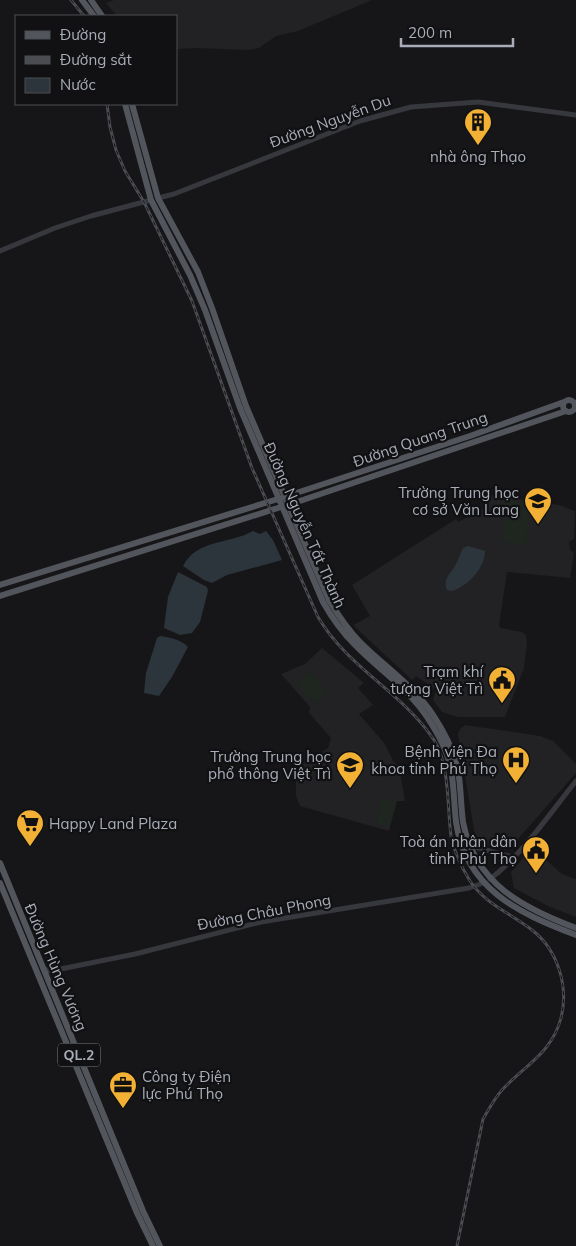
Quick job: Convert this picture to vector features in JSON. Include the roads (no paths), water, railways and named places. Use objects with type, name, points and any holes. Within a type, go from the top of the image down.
[{"type":"main road","points":[[82,0],[93,15]]},
{"type":"main road","points":[[91,0],[101,15]]},
{"type":"main road","name":"Đường Nguyễn Tất Thành","points":[[126,105],[137,135],[154,199],[206,310],[323,602],[337,624],[356,646],[415,702],[441,740],[451,767],[458,809],[481,868],[490,879],[517,900],[553,923],[576,928]]},
{"type":"main road","name":"Đường Nguyễn Tất Thành","points":[[132,105],[137,135]]},
{"type":"main road","name":"Đường Nguyễn Tất Thành","points":[[154,199],[186,248],[212,308],[254,431]]},
{"type":"main road","points":[[178,252],[186,248]]},
{"type":"main road","name":"Đường Quang Trung","points":[[0,585],[319,486],[568,400],[574,400]]},
{"type":"main road","points":[[564,402],[563,408],[572,410],[575,405],[574,400]]},
{"type":"main road","name":"Đường Quang Trung","points":[[0,596],[322,494],[572,410]]},
{"type":"main road","points":[[319,486],[322,494]]},
{"type":"main road","name":"Đường Nguyễn Tất Thành","points":[[458,809],[456,824],[464,848],[475,872],[483,883],[513,906],[576,935]]},
{"type":"main road","name":"Đường Hùng Vương","points":[[0,863],[47,972],[143,1211],[160,1246]]},
{"type":"main road","name":"Đường Hùng Vương","points":[[0,883],[137,1213],[153,1246]]},
{"type":"street","name":"Đường Nguyễn Du","points":[[0,251],[55,228],[91,216],[174,194],[360,121],[411,107],[478,102],[576,115]]},
{"type":"street","points":[[490,879],[512,857],[576,781]]},
{"type":"street","points":[[471,846],[512,857]]},
{"type":"street","name":"Đường Châu Phong","points":[[47,972],[135,954],[261,922],[466,889],[483,883]]},
{"type":"water","points":[[253,531],[260,534],[266,531],[273,540],[282,560],[227,575],[212,583],[183,566],[189,557],[205,546]]},
{"type":"water","points":[[468,546],[485,551],[482,564],[474,576],[464,585],[452,591],[447,590],[447,579],[463,548]]},
{"type":"water","points":[[178,572],[207,587],[208,591],[200,622],[192,633],[180,635],[164,628],[168,597]]},
{"type":"water","points":[[160,636],[179,641],[188,647],[172,677],[159,696],[144,693],[146,673],[157,638]]},
{"type":"railway","points":[[71,0],[83,15]]},
{"type":"railway","points":[[107,105],[116,150],[125,171],[144,202],[192,301],[252,468],[318,617],[344,651],[407,708],[434,740],[443,761],[452,842],[464,871],[483,896],[541,938],[555,958],[559,970],[564,994],[561,1018],[557,1030],[544,1050],[499,1093],[483,1119],[457,1246]]},
{"type":"place","name":"nhà ông Thạo","points":[[478,146]]},
{"type":"place","name":"Trường Trung học cơ sở Văn Lang","points":[[538,525]]},
{"type":"place","name":"Trạm khí tượng Việt Trì","points":[[502,704]]},
{"type":"place","name":"Bệnh viện Đa khoa tỉnh Phú Thọ","points":[[516,784]]},
{"type":"place","name":"Trường Trung học phổ thông Việt Trì","points":[[350,789]]},
{"type":"place","name":"Happy Land Plaza","points":[[30,847]]},
{"type":"place","name":"Toà án nhân dân tỉnh Phú Thọ","points":[[536,874]]},
{"type":"place","name":"Công ty Điện lực Phú Thọ","points":[[123,1109]]}]
